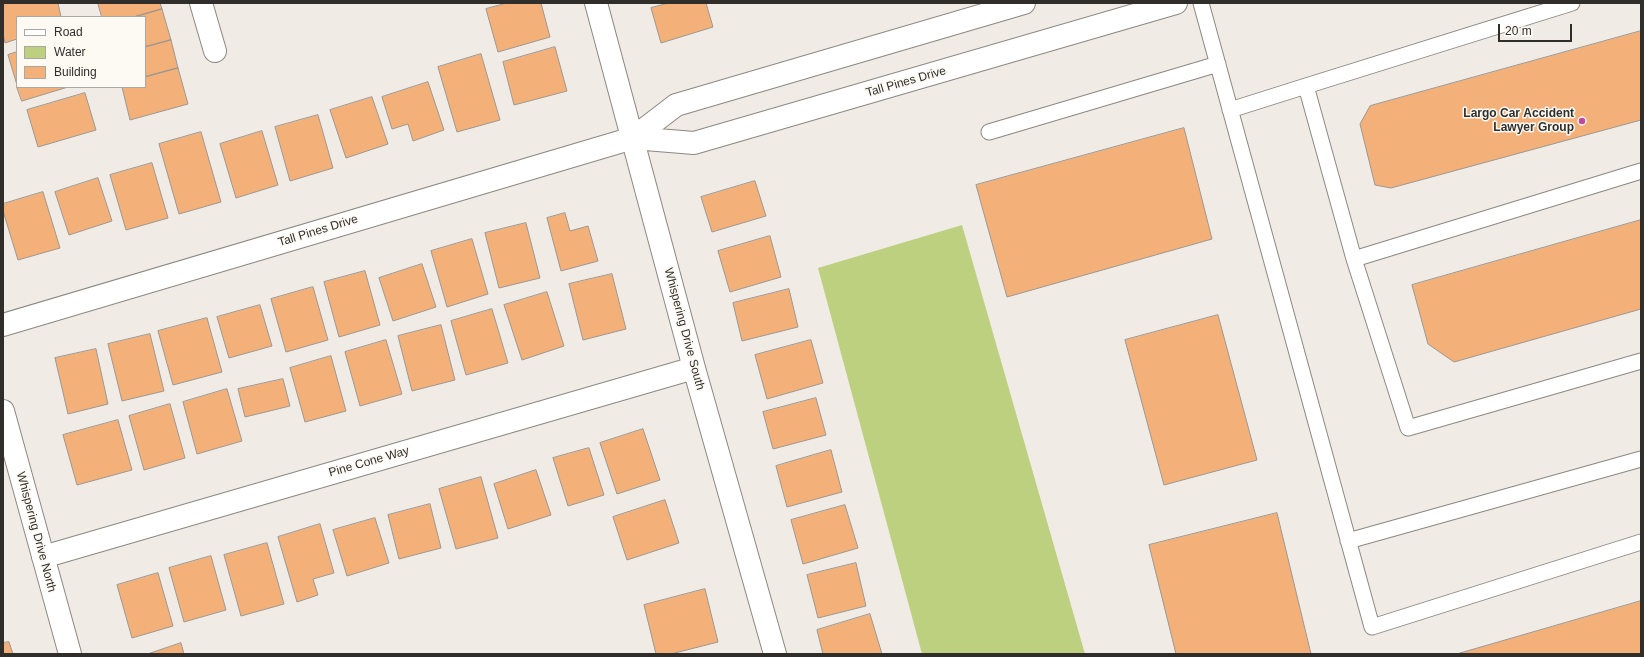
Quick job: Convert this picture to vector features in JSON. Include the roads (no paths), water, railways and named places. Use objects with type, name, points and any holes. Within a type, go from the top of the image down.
[{"type":"street","points":[[201,3],[215,51]]},
{"type":"street","name":"Whispering Drive South","points":[[596,3],[694,368],[775,654]]},
{"type":"street","name":"Tall Pines Drive","points":[[3,325],[633,138],[676,105],[1024,3]]},
{"type":"street","name":"Tall Pines Drive","points":[[633,138],[694,143],[1133,9],[1176,3]]},
{"type":"street","name":"Pine Cone Way","points":[[43,557],[694,368]]},
{"type":"street","name":"Whispering Drive North","points":[[3,411],[70,654]]},
{"type":"lane","points":[[1201,3],[1372,627],[1641,542]]},
{"type":"lane","points":[[1230,110],[1572,3]]},
{"type":"lane","points":[[989,132],[1218,64]]},
{"type":"lane","points":[[1306,86],[1354,259],[1408,428],[1641,361]]},
{"type":"lane","points":[[1354,259],[1641,171]]},
{"type":"lane","points":[[1348,541],[1641,459]]},
{"type":"water","points":[[962,225],[1085,654],[922,654],[818,268]]},
{"type":"place","name":"Largo Car Accident Lawyer Group","points":[[1582,121]]}]
